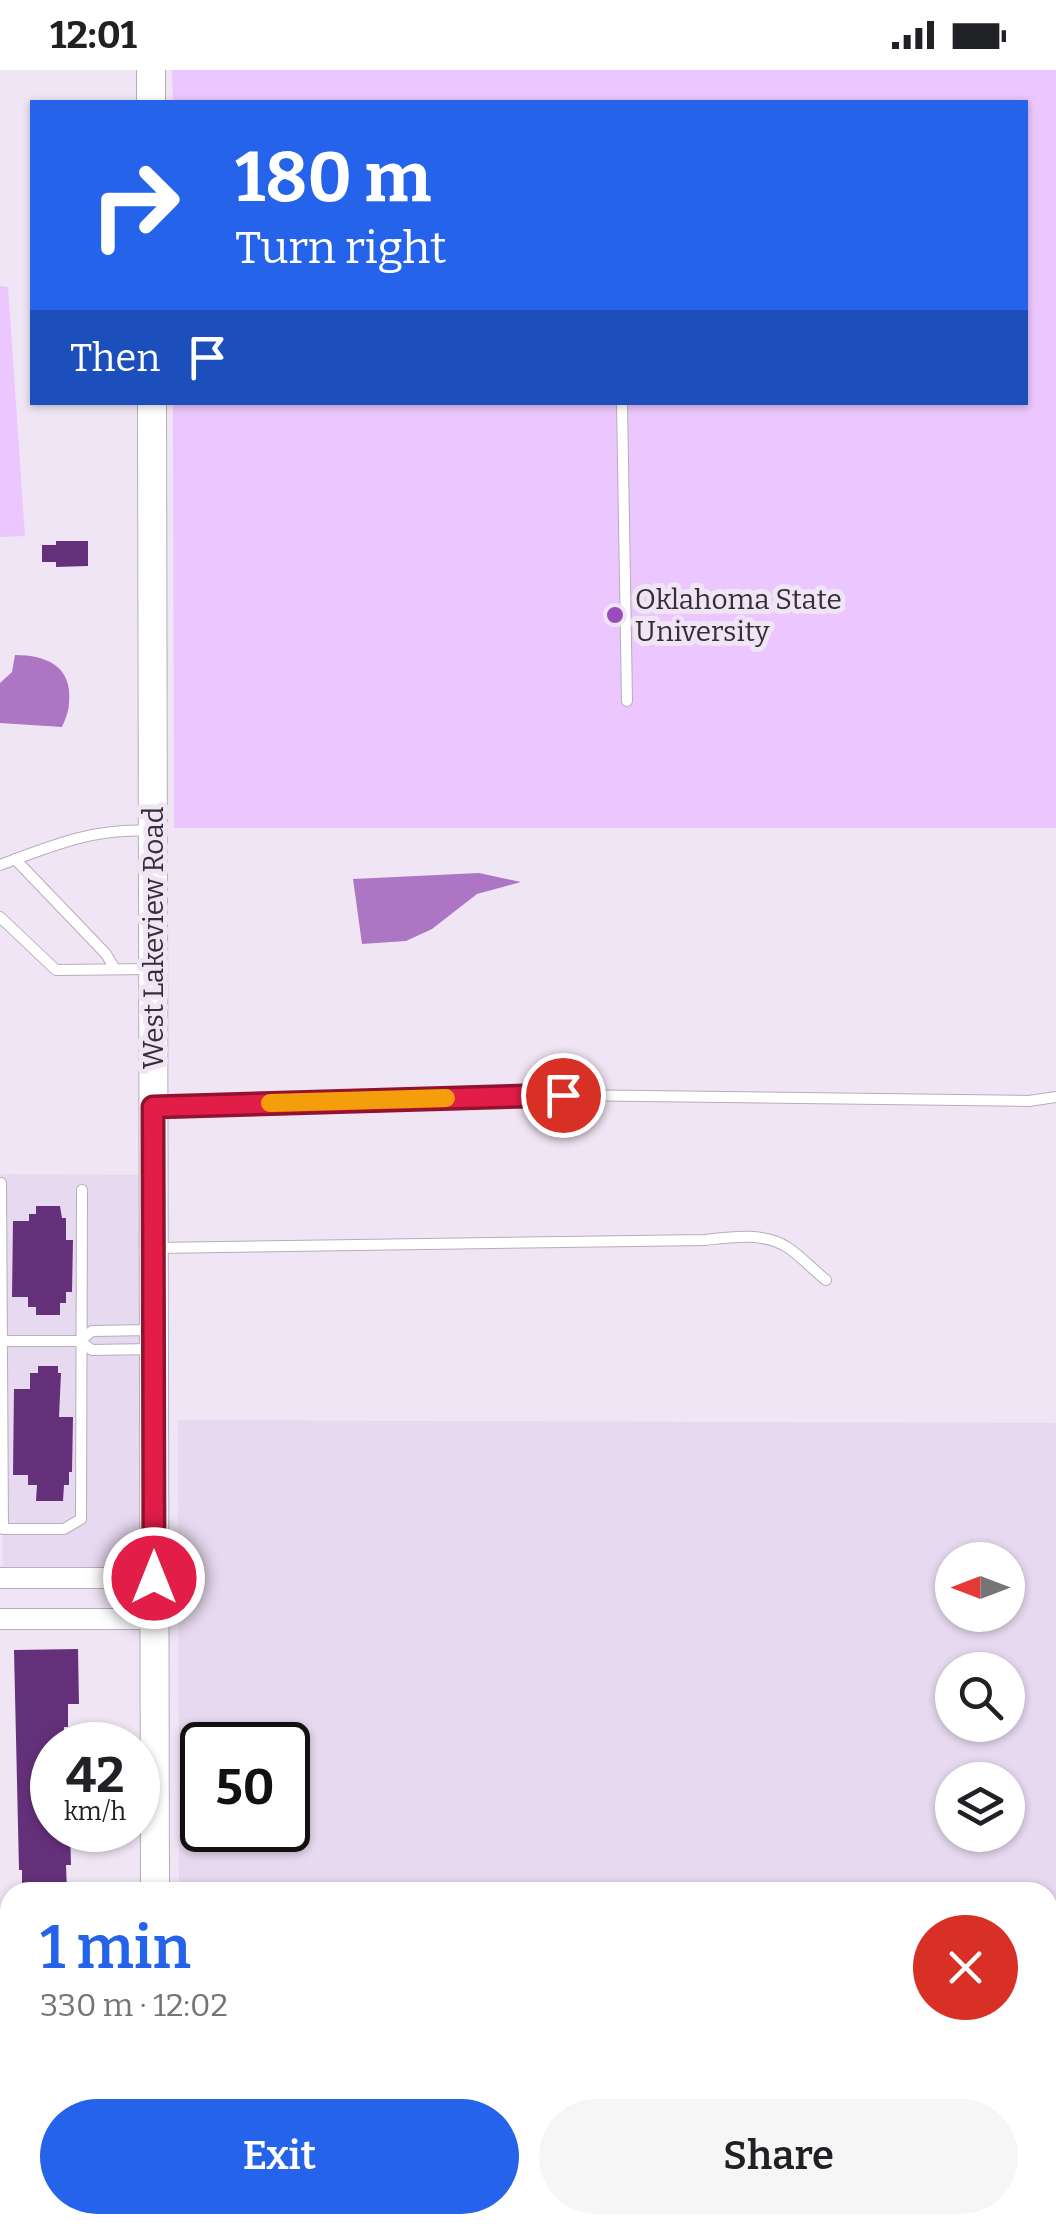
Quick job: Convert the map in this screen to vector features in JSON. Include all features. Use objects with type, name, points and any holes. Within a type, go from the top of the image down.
[{"type":"main road","points":[[151,70],[151,100]]},
{"type":"main road","name":"West Lakeview Road","points":[[152,405],[155,1882]]},
{"type":"street","points":[[0,1578],[154,1578]]},
{"type":"street","points":[[0,1620],[154,1618]]},
{"type":"lane","points":[[622,405],[628,701]]},
{"type":"lane","points":[[0,865],[86,835],[122,829],[152,831]]},
{"type":"lane","points":[[15,859],[106,954],[115,969]]},
{"type":"lane","points":[[0,917],[56,970],[153,969]]},
{"type":"lane","points":[[153,1107],[563,1095],[1030,1101],[1056,1098]]},
{"type":"lane","points":[[1,1182],[3,1529],[64,1529],[81,1519],[82,1190]]},
{"type":"lane","points":[[153,1248],[740,1236],[787,1247],[826,1280]]},
{"type":"lane","points":[[2,1341],[80,1340],[92,1331],[153,1339]]},
{"type":"lane","points":[[80,1340],[92,1350],[153,1339]]},
{"type":"shaded area","name":"Oklahoma State University","points":[[172,70],[1056,70],[1056,828],[174,828],[173,405],[1028,405],[1028,100],[173,100]]},
{"type":"shaded area","points":[[0,286],[8,287],[25,536],[0,537]]},
{"type":"shaded area","points":[[15,655],[47,660],[62,672],[69,690],[62,727],[0,723],[0,683],[12,672]]},
{"type":"shaded area","points":[[479,873],[521,882],[477,894],[432,929],[406,941],[362,944],[353,879]]},
{"type":"shaded area","points":[[1,1174],[150,1175],[151,1578],[3,1579]]},
{"type":"shaded area","points":[[178,1420],[1056,1423],[1056,1882],[179,1882]]},
{"type":"building","points":[[56,541],[88,541],[88,566],[56,567],[56,562],[42,562],[42,545],[56,545]]},
{"type":"building","points":[[36,1206],[60,1206],[62,1218],[66,1218],[66,1240],[73,1240],[72,1292],[66,1292],[66,1303],[60,1303],[60,1315],[36,1315],[36,1307],[28,1307],[28,1297],[12,1297],[13,1221],[29,1221],[29,1214],[36,1214]]},
{"type":"building","points":[[38,1366],[58,1366],[59,1417],[73,1417],[72,1472],[69,1485],[64,1485],[63,1501],[36,1501],[37,1485],[28,1485],[28,1475],[13,1475],[14,1389],[30,1389],[30,1373],[38,1373]]},
{"type":"building","points":[[78,1649],[79,1704],[68,1704],[68,1722],[30,1722],[30,1852],[71,1852],[67,1882],[22,1882],[14,1650]]},
{"type":"slow traffic","points":[[270,1103],[446,1098]]},
{"type":"place","name":"Oklahoma State University","points":[[615,615]]},
{"type":"route","points":[[154,1578],[153,1107],[563,1095]]}]
